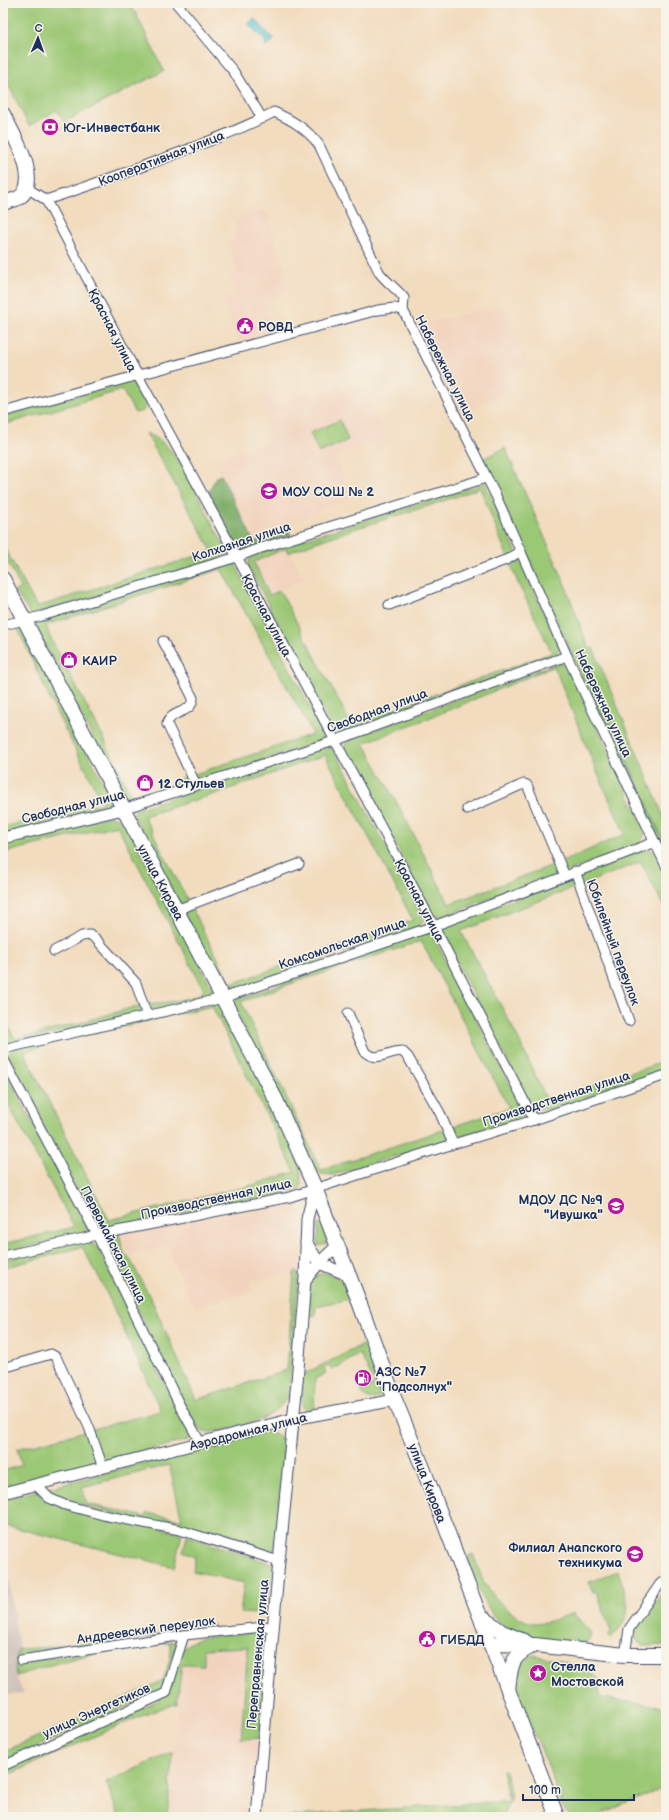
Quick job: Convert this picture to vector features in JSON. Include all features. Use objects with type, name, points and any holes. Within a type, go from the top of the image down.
[{"type":"main road","points":[[3,114],[22,152],[28,178],[27,188],[20,197],[3,203]]},
{"type":"main road","name":"улица Кирова","points":[[3,579],[26,619],[123,809],[276,1100],[315,1188],[338,1246],[395,1400],[423,1468],[557,1817]]},
{"type":"main road","points":[[479,1614],[502,1632],[535,1645]]},
{"type":"main road","points":[[490,1644],[535,1645],[625,1655],[666,1655]]},
{"type":"main road","points":[[508,1690],[513,1661],[521,1651],[535,1645]]},
{"type":"street","points":[[176,3],[234,72],[262,118]]},
{"type":"street","name":"Кооперативная улица","points":[[46,200],[104,181],[204,143],[274,112]]},
{"type":"street","name":"Набережная улица","points":[[274,112],[300,126],[311,134],[319,145],[379,272],[386,281],[398,290],[404,298],[403,310],[521,551],[567,656],[666,866]]},
{"type":"street","points":[[27,188],[46,200]]},
{"type":"street","name":"Красная улица","points":[[46,200],[136,374],[237,557],[434,926],[534,1120]]},
{"type":"street","points":[[3,412],[136,374],[378,310],[394,308],[403,310]]},
{"type":"street","name":"Колхозная улица","points":[[3,625],[42,616],[237,557],[254,550],[486,478]]},
{"type":"street","points":[[388,605],[508,559],[521,551]]},
{"type":"street","points":[[163,641],[193,698],[192,704],[188,709],[172,715],[167,724],[196,785]]},
{"type":"street","name":"Свободная улица","points":[[3,838],[123,809],[334,741],[567,656]]},
{"type":"street","points":[[467,809],[524,784],[527,786],[565,876]]},
{"type":"street","name":"Комсомольская улица","points":[[3,1049],[223,998],[434,926],[575,871],[655,842]]},
{"type":"street","points":[[176,910],[299,864]]},
{"type":"street","name":"Юбилейный переулок","points":[[575,871],[628,1021]]},
{"type":"street","points":[[54,951],[82,936],[90,935],[96,939],[136,983],[147,1016]]},
{"type":"street","points":[[348,1013],[365,1052],[370,1056],[375,1058],[396,1051],[402,1051],[408,1057],[440,1113],[453,1144]]},
{"type":"street","name":"Первомайская улица","points":[[3,1058],[97,1236],[179,1404],[200,1442]]},
{"type":"street","name":"Производственная улица","points":[[3,1256],[290,1197],[453,1144],[534,1120],[666,1075]]},
{"type":"street","points":[[293,1419],[305,1280],[307,1219],[315,1188]]},
{"type":"street","points":[[307,1219],[312,1213],[324,1213]]},
{"type":"street","points":[[306,1241],[319,1263],[348,1275]]},
{"type":"street","points":[[305,1280],[319,1263],[338,1246]]},
{"type":"street","points":[[3,1368],[51,1354],[56,1357],[89,1427],[103,1468]]},
{"type":"street","name":"Аэродромная улица","points":[[3,1494],[293,1419],[395,1400]]},
{"type":"street","name":"Переправненская улица","points":[[257,1817],[285,1493],[293,1419]]},
{"type":"street","points":[[37,1486],[49,1498],[65,1505],[180,1530],[279,1561]]},
{"type":"street","points":[[625,1655],[629,1629],[660,1584],[666,1581]]},
{"type":"street","name":"Андреевский переулок","points":[[21,1660],[184,1635],[274,1626]]},
{"type":"street","name":"улица Энергетиков","points":[[3,1766],[166,1693],[184,1635]]},
{"type":"shaded area","points":[[265,208],[291,288],[290,291],[264,301],[274,336],[239,346],[222,299],[236,294],[230,278],[236,269],[229,247],[235,236],[233,227],[236,226],[235,221]]},
{"type":"shaded area","points":[[503,307],[525,355],[528,368],[505,374],[504,395],[460,414],[416,326],[479,310]]},
{"type":"shaded area","points":[[339,385],[344,394],[360,386],[386,437],[370,445],[342,452],[337,458],[351,497],[326,507],[254,543],[214,461],[226,455],[269,442],[267,419],[260,398],[272,393],[278,406],[307,391],[312,399]]},
{"type":"shaded area","points":[[286,548],[288,553],[291,552],[304,579],[270,595],[254,562]]},
{"type":"shaded area","points":[[294,1202],[302,1212],[299,1272],[250,1281],[252,1291],[196,1307],[184,1288],[167,1245],[129,1257],[124,1253],[119,1234]]},
{"type":"shaded area","points":[[8,1577],[19,1649],[15,1663],[16,1676],[23,1693],[3,1695],[3,1578]]},
{"type":"shaded area","points":[[248,1647],[241,1739],[260,1738],[253,1817],[167,1817],[182,1663],[204,1649]]},
{"type":"green space","points":[[3,3],[127,3],[135,12],[164,71],[64,122],[57,110],[29,126],[3,74]]},
{"type":"green space","points":[[131,381],[134,382],[146,405],[143,411],[135,413],[122,390],[3,425],[3,416]]},
{"type":"green space","points":[[340,420],[348,440],[319,453],[310,433]]},
{"type":"green space","points":[[146,433],[160,440],[172,452],[183,468],[230,553],[215,561],[31,615],[15,591],[21,588],[6,559],[3,560],[3,545],[37,607],[212,551]]},
{"type":"green space","points":[[505,448],[561,574],[589,649],[593,648],[666,822],[666,859],[660,846],[665,844],[596,691],[589,693],[530,560],[482,459]]},
{"type":"green space","points":[[221,475],[254,542],[287,526],[291,535],[243,551],[238,549],[209,492],[216,477]]},
{"type":"green space","points":[[485,483],[560,648],[555,655],[539,662],[344,733],[336,732],[330,725],[248,565],[250,558],[266,551]],"holes":[[[480,488],[518,583],[552,653],[351,724],[280,591],[269,595],[254,562],[286,548],[288,553],[335,535],[432,505]]]},
{"type":"green space","points":[[233,560],[319,724],[322,741],[174,788],[171,782],[313,734],[221,569],[46,625],[50,637],[104,739],[132,797],[148,791],[150,796],[127,803],[33,623]]},
{"type":"green space","points":[[23,627],[111,798],[109,804],[104,809],[3,834],[3,827],[103,803],[54,708],[18,629]]},
{"type":"green space","points":[[554,664],[563,664],[570,668],[645,830],[644,836],[641,842],[635,846],[550,878],[477,903],[444,917],[434,916],[344,749],[346,743],[352,738]],"holes":[[[554,666],[596,770],[625,834],[566,860],[449,904],[403,814],[364,743],[439,714]]]},
{"type":"green space","points":[[595,690],[665,844],[660,846],[589,693]]},
{"type":"green space","points":[[327,746],[333,749],[337,755],[422,915],[423,921],[418,927],[231,991],[221,986],[133,814],[137,809]],"holes":[[[325,755],[413,920],[231,984],[144,816],[215,794]]]},
{"type":"green space","points":[[110,816],[120,819],[126,824],[212,988],[211,995],[201,999],[152,1010],[148,1008],[147,1004],[186,999],[199,994],[204,990],[117,825],[3,853],[3,842]]},
{"type":"green space","points":[[643,849],[653,851],[662,862],[666,878],[666,911],[641,862],[461,931],[517,1036],[547,1101],[666,1061],[666,1071],[558,1107],[539,1109],[528,1101],[442,934],[442,929],[446,924],[460,918],[567,881],[590,869]]},
{"type":"green space","points":[[420,933],[429,933],[433,936],[523,1109],[522,1118],[333,1175],[321,1174],[313,1166],[234,1007],[236,1000]],"holes":[[[421,941],[509,1108],[321,1170],[241,1002],[284,986]]]},
{"type":"green space","points":[[219,1002],[287,1134],[301,1169],[301,1187],[286,1193],[101,1230],[97,1228],[21,1087],[9,1059],[9,1053],[13,1049]],"holes":[[[212,1006],[295,1172],[253,1185],[109,1220],[24,1052],[56,1042]]]},
{"type":"green space","points":[[141,1005],[141,1011],[138,1014],[7,1044],[3,1043],[3,1015],[15,1039],[76,1024]]},
{"type":"green space","points":[[3,1066],[87,1227],[88,1232],[82,1235],[3,1252],[3,1244],[74,1227],[3,1095]]},
{"type":"green space","points":[[321,1223],[328,1241],[326,1244],[318,1246],[318,1225]]},
{"type":"green space","points":[[119,1234],[124,1253],[129,1257],[153,1303],[196,1400],[287,1370],[294,1272],[299,1272],[289,1394],[277,1409],[251,1423],[230,1429],[203,1432],[197,1427],[178,1394],[107,1246],[112,1239]]},
{"type":"green space","points":[[80,1242],[91,1243],[98,1248],[177,1409],[191,1432],[192,1437],[188,1440],[3,1488],[3,1471],[22,1465],[17,1449],[161,1411],[101,1281],[82,1247],[3,1268],[3,1260]]},
{"type":"green space","points":[[324,1273],[335,1276],[342,1282],[350,1299],[316,1306],[315,1316],[309,1315],[306,1311],[310,1280],[317,1275]]},
{"type":"green space","points":[[366,1343],[382,1385],[382,1392],[380,1396],[374,1399],[369,1399],[361,1391],[375,1384],[360,1354],[332,1370],[329,1365],[324,1368],[326,1373],[315,1379],[314,1410],[305,1410],[301,1398],[302,1375]]},
{"type":"green space","points":[[269,1432],[274,1433],[280,1437],[284,1445],[275,1548],[271,1552],[265,1554],[53,1497],[45,1489],[251,1435]],"holes":[[[169,1465],[182,1520],[147,1513],[146,1517],[87,1504],[82,1487]]]},
{"type":"green space","points":[[36,1491],[44,1497],[182,1534],[174,1567],[3,1525],[3,1499]]},
{"type":"green space","points":[[187,1536],[273,1564],[271,1592],[268,1597],[266,1614],[240,1613],[244,1583],[193,1571],[195,1556],[183,1551]]},
{"type":"green space","points":[[473,1554],[487,1586],[498,1600],[512,1613],[527,1621],[539,1623],[573,1613],[590,1632],[590,1639],[585,1643],[566,1644],[525,1635],[504,1628],[492,1614],[478,1590],[468,1556]]},
{"type":"green space","points":[[618,1571],[625,1591],[628,1607],[624,1621],[611,1638],[608,1636],[611,1632],[597,1592],[593,1592],[589,1582]]},
{"type":"green space","points":[[666,1588],[666,1645],[643,1646],[637,1639],[636,1629]]},
{"type":"green space","points":[[213,1625],[214,1629],[16,1657],[19,1649],[50,1647],[150,1635]]},
{"type":"green space","points":[[260,1632],[264,1635],[267,1643],[260,1738],[241,1739],[248,1647],[204,1649],[204,1665],[182,1664],[177,1704],[167,1706],[127,1722],[3,1777],[3,1770],[159,1700],[179,1655],[187,1645],[193,1641],[211,1636]]},
{"type":"green space","points":[[168,1641],[177,1642],[162,1690],[3,1762],[3,1752],[163,1681],[170,1659],[171,1643],[138,1645]]},
{"type":"green space","points":[[126,1647],[92,1654],[16,1676],[15,1663]]},
{"type":"green space","points":[[533,1655],[566,1663],[597,1677],[601,1698],[666,1707],[666,1787],[593,1817],[572,1817],[566,1812],[561,1804],[547,1763],[518,1698],[516,1690],[516,1672],[522,1662]]},
{"type":"green space","points":[[173,1752],[167,1817],[119,1817],[106,1782]]},
{"type":"green space","points":[[502,1770],[506,1771],[511,1797],[502,1817],[274,1817],[509,1801]]},
{"type":"water","points":[[254,18],[270,36],[275,39],[266,47],[265,41],[248,24]]},
{"type":"place","name":"Юг-Инвестбанк","points":[[50,127]]},
{"type":"place","name":"РОВД","points":[[245,326]]},
{"type":"place","name":"МОУ СОШ № 2","points":[[269,491]]},
{"type":"place","name":"КАИР","points":[[69,660]]},
{"type":"place","name":"12 Стульев","points":[[145,783]]},
{"type":"place","name":"МДОУ ДС №9 \"Ивушка\"","points":[[616,1206]]},
{"type":"place","name":"АЗС №7 \"Подсолнух\"","points":[[363,1378]]},
{"type":"place","name":"Филиал Анапского техникума","points":[[635,1554]]},
{"type":"place","name":"ГИБДД","points":[[427,1639]]},
{"type":"place","name":"Стелла Мостовской","points":[[538,1673]]}]
